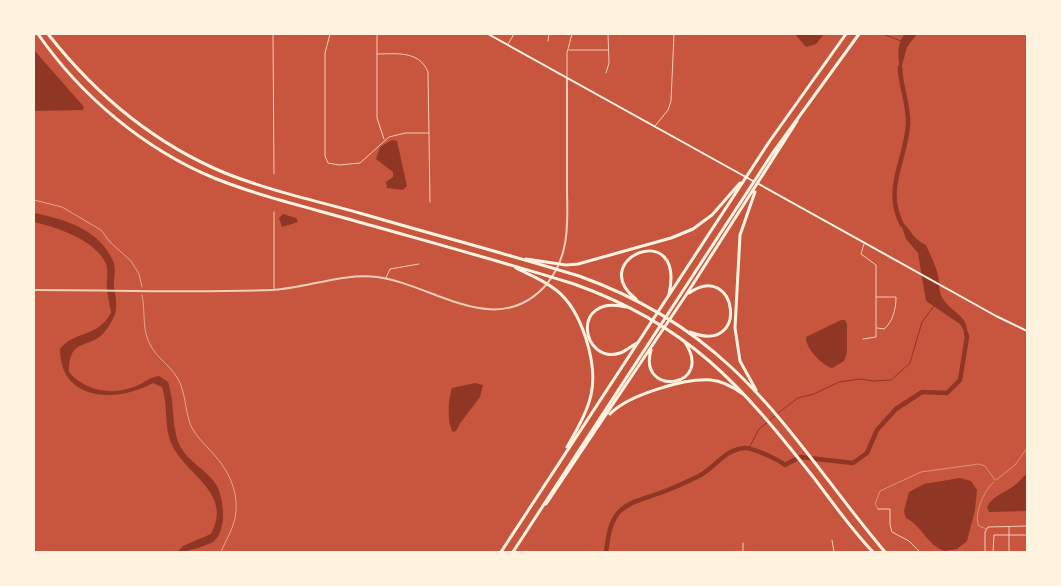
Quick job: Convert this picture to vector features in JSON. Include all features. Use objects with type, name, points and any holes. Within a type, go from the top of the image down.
[{"type":"highway","points":[[38,34],[75,80],[122,123],[154,146],[193,168],[265,196],[574,284],[632,308],[683,339],[720,368],[750,400],[873,552]]},
{"type":"highway","points":[[48,34],[81,74],[118,108],[152,134],[199,161],[253,182],[591,280],[647,306]]},
{"type":"highway","points":[[500,552],[744,179],[846,34]]},
{"type":"highway","points":[[532,523],[676,307],[809,101],[858,34]]},
{"type":"highway","points":[[676,307],[686,295],[759,184],[809,101]]},
{"type":"highway","points":[[499,253],[566,265],[578,264],[671,238],[693,229],[705,221],[744,179]]},
{"type":"highway","points":[[758,395],[740,361],[734,328],[740,234],[747,211],[759,184]]},
{"type":"highway","points":[[668,296],[672,273],[668,261],[652,251],[635,253],[624,265],[623,281],[628,292],[685,330],[732,368],[758,395],[885,552]]},
{"type":"highway","points":[[509,264],[545,282],[567,300],[579,320],[592,363],[593,384],[588,406],[551,476]]},
{"type":"highway","points":[[685,330],[702,336],[713,336],[725,328],[732,312],[727,296],[717,288],[701,287],[686,295]]},
{"type":"highway","points":[[632,308],[610,304],[598,308],[588,322],[588,335],[595,347],[610,354],[620,353],[637,343]]},
{"type":"highway","points":[[656,337],[650,355],[651,371],[661,380],[674,382],[687,376],[693,362],[691,352],[683,339]]},
{"type":"highway","points":[[512,552],[597,430],[654,342]]},
{"type":"highway","points":[[597,430],[610,413],[626,400],[645,393],[692,382],[710,380],[722,382],[750,400]]},
{"type":"main road","points":[[488,34],[943,287],[1027,331]]},
{"type":"street","points":[[273,34],[274,174]]},
{"type":"street","points":[[330,34],[325,53],[326,156],[328,163],[339,165],[360,163],[384,139],[405,133],[429,133]]},
{"type":"street","points":[[376,34],[377,118],[384,139]]},
{"type":"street","points":[[508,44],[514,34]]},
{"type":"street","points":[[548,40],[550,34]]},
{"type":"street","points":[[34,290],[274,290],[346,277],[386,279],[414,286],[466,306],[486,310],[503,309],[520,304],[542,289],[554,274],[561,259],[567,221],[567,77],[568,50],[572,34]]},
{"type":"street","points":[[606,73],[608,34]]},
{"type":"street","points":[[655,126],[670,104],[674,34]]},
{"type":"street","points":[[568,50],[608,50]]},
{"type":"street","points":[[377,54],[408,54],[424,64],[429,80],[430,202]]},
{"type":"street","points":[[274,212],[274,290]]},
{"type":"street","points":[[864,243],[861,254],[875,264],[876,297],[875,339],[864,339]]},
{"type":"street","points":[[386,279],[390,269],[420,264]]},
{"type":"street","points":[[876,297],[896,297],[896,308],[889,324],[884,329],[876,328]]},
{"type":"street","points":[[878,509],[890,509],[892,532],[909,541],[920,552]]},
{"type":"street","points":[[1009,526],[1009,552]]},
{"type":"street","points":[[985,552],[986,529],[990,527],[1027,526]]},
{"type":"street","points":[[993,552],[994,535],[1027,535]]},
{"type":"street","points":[[832,540],[834,552]]},
{"type":"street","points":[[743,543],[743,552]]},
{"type":"lane","points":[[986,529],[979,526],[976,519],[983,494],[995,480],[1015,465],[1027,448]]},
{"type":"lane","points":[[878,509],[875,504],[880,492],[921,472],[979,464],[985,466],[995,480]]},
{"type":"path","points":[[34,200],[62,207],[101,230],[135,267],[142,282],[143,321],[150,345],[177,376],[186,399],[191,426],[196,436],[222,464],[231,479],[236,497],[236,515],[233,528],[221,552]]},
{"type":"shaded area","points":[[795,34],[824,34],[816,44],[806,47]]},
{"type":"shaded area","points":[[905,34],[917,34],[907,47],[900,73],[899,47]]},
{"type":"shaded area","points":[[34,50],[84,107],[83,110],[34,111]]},
{"type":"shaded area","points":[[392,140],[397,141],[407,186],[403,190],[387,188],[386,182],[393,177],[393,172],[376,159],[380,147]]},
{"type":"shaded area","points":[[34,213],[68,222],[90,233],[107,250],[113,261],[115,268],[115,314],[106,330],[100,336],[77,348],[73,353],[69,372],[90,387],[107,391],[125,390],[159,376],[168,382],[172,398],[175,431],[180,446],[188,457],[213,480],[221,499],[223,522],[218,536],[211,543],[177,552],[183,546],[211,534],[216,519],[216,506],[211,494],[176,452],[170,440],[162,387],[153,383],[123,394],[108,395],[93,393],[80,388],[69,379],[63,366],[60,349],[72,339],[99,327],[111,313],[107,290],[107,267],[101,256],[85,241],[64,231],[34,222]]},
{"type":"shaded area","points":[[283,214],[296,218],[298,222],[282,227],[279,218]]},
{"type":"shaded area","points":[[900,221],[917,239],[926,245],[937,272],[941,296],[966,324],[967,337],[960,324],[926,301],[918,253],[906,239]]},
{"type":"shaded area","points":[[841,320],[845,320],[847,324],[847,353],[844,361],[832,368],[815,356],[808,346],[806,337]]},
{"type":"shaded area","points":[[475,383],[483,385],[480,397],[456,431],[453,432],[449,411],[452,388]]},
{"type":"shaded area","points":[[1027,474],[1027,511],[989,512],[987,507],[992,500],[1017,484]]},
{"type":"shaded area","points":[[960,478],[971,481],[977,490],[975,510],[967,541],[957,549],[945,551],[934,545],[906,518],[904,511],[909,492],[924,484]]},
{"type":"waterway","points":[[883,34],[901,41]]},
{"type":"waterway","points":[[900,67],[908,117],[906,137],[895,187],[897,212],[902,225]]},
{"type":"waterway","points":[[778,413],[798,398],[814,394],[839,382],[860,379],[873,381],[891,380],[910,363],[922,322],[934,306]]},
{"type":"waterway","points":[[606,552],[611,526],[623,508],[633,502],[699,476],[725,455],[737,449],[748,448],[772,457],[785,465],[800,457],[853,463],[867,453],[877,430],[896,409],[922,392],[947,393],[960,380],[966,333]]},
{"type":"waterway","points":[[749,448],[759,429],[775,416]]}]
